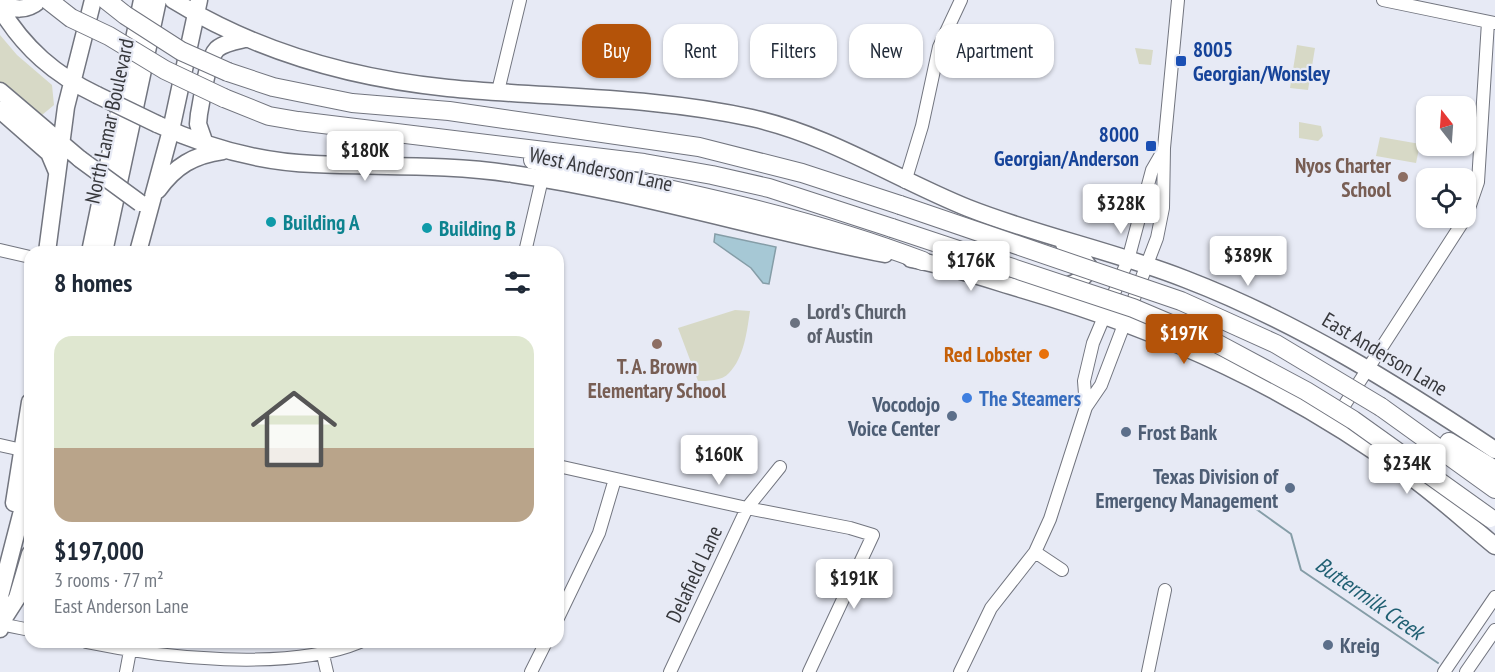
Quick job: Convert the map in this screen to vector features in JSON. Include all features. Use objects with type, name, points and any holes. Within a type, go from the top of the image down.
[{"type":"highway","points":[[48,0],[71,18],[109,36],[165,70],[269,116],[644,163],[712,175],[769,188],[1133,308],[1218,344],[1306,391],[1353,420],[1493,521]]},
{"type":"highway","points":[[68,0],[109,36]]},
{"type":"highway","points":[[106,0],[181,51],[228,72],[273,87],[352,103],[449,111],[699,147],[802,173],[1180,301],[1276,344],[1381,407],[1495,489]]},
{"type":"highway","points":[[113,0],[125,15]]},
{"type":"highway","points":[[461,141],[524,158],[788,217],[879,244],[923,261]]},
{"type":"highway","points":[[1381,407],[1414,421],[1495,470]]},
{"type":"main road","points":[[0,0],[8,7],[19,9],[28,8],[40,0]]},
{"type":"main road","points":[[48,246],[70,82],[93,0]]},
{"type":"main road","name":"North Lamar Boulevard","points":[[91,246],[142,0]]},
{"type":"main road","name":"North Lamar Boulevard","points":[[105,246],[158,0]]},
{"type":"main road","points":[[139,246],[188,5],[245,39],[294,57],[361,74],[449,88],[685,106],[754,118],[791,128],[843,149],[905,182],[998,219],[1148,266]]},
{"type":"main road","name":"West Anderson Lane","points":[[0,9],[6,29],[49,67],[70,82],[164,127],[226,150],[313,164],[463,168],[542,180],[804,238],[923,261],[1124,321]]},
{"type":"main road","points":[[205,144],[198,124],[212,58],[217,49],[245,39]]},
{"type":"main road","points":[[0,91],[80,159],[148,204]]},
{"type":"main road","points":[[29,118],[49,119],[66,106]]},
{"type":"main road","points":[[0,110],[49,153],[58,174]]},
{"type":"main road","points":[[148,204],[180,165],[195,158],[226,150]]},
{"type":"main road","points":[[58,174],[62,163],[80,159]]},
{"type":"main road","points":[[1029,291],[1076,283],[1088,271],[1089,267],[1080,255],[1052,236]]},
{"type":"main road","name":"East Anderson Lane","points":[[1148,266],[1279,319],[1368,368],[1495,450]]},
{"type":"main road","points":[[1174,342],[1179,316],[1185,306],[1212,290]]},
{"type":"main road","points":[[1124,321],[1261,382],[1332,424],[1413,478],[1495,546]]},
{"type":"main road","points":[[11,549],[14,501],[24,438]]},
{"type":"main road","points":[[0,625],[0,596],[24,502]]},
{"type":"main road","points":[[0,625],[17,598],[24,578]]},
{"type":"street","points":[[498,91],[520,0]]},
{"type":"street","points":[[905,182],[923,122],[939,47],[961,0]]},
{"type":"street","points":[[960,672],[991,608],[1035,552],[1061,491],[1086,407],[1101,385],[1124,321],[1148,266],[1162,208],[1164,150],[1178,0]]},
{"type":"street","points":[[1332,424],[1466,217],[1478,182],[1492,23],[1383,0]]},
{"type":"street","points":[[1086,407],[1084,381],[1093,343],[1128,260],[1152,170],[1164,150]]},
{"type":"street","points":[[526,246],[542,180]]},
{"type":"street","points":[[0,250],[24,256]]},
{"type":"street","points":[[0,445],[22,450]]},
{"type":"street","points":[[564,467],[850,528],[873,535],[809,672]]},
{"type":"street","name":"Delafield Lane","points":[[670,672],[747,508],[780,467]]},
{"type":"street","points":[[564,606],[599,533],[615,479]]},
{"type":"street","points":[[1035,552],[1062,570]]},
{"type":"street","points":[[1148,672],[1165,590]]},
{"type":"street","points":[[1444,672],[1495,597]]},
{"type":"street","points":[[0,625],[24,629]]},
{"type":"street","points":[[1466,672],[1495,630]]},
{"type":"street","points":[[115,648],[206,659],[323,655],[343,648]]},
{"type":"street","points":[[531,672],[543,648]]},
{"type":"street","points":[[126,672],[130,651]]},
{"type":"street","points":[[323,655],[327,672]]},
{"type":"green space","points":[[0,35],[17,55],[52,85],[54,105],[42,115],[38,115],[0,83]]},
{"type":"green space","points":[[1297,45],[1315,48],[1308,90],[1290,88]]},
{"type":"green space","points":[[1135,48],[1153,50],[1151,65],[1139,64]]},
{"type":"green space","points":[[1299,122],[1321,126],[1323,136],[1318,141],[1299,138]]},
{"type":"green space","points":[[1380,137],[1416,143],[1416,163],[1376,156]]},
{"type":"green space","points":[[735,310],[750,311],[744,344],[738,360],[729,373],[722,378],[698,381],[678,328]]},
{"type":"water","points":[[715,234],[776,247],[769,284],[763,283],[751,268],[714,242]]},
{"type":"waterway","name":"Buttermilk Creek","points":[[1245,501],[1291,534],[1301,570],[1438,663]]},
{"type":"place","name":"8005 Georgian/Wonsley","points":[[1181,61]]},
{"type":"place","name":"8000 Georgian/Anderson","points":[[1151,146]]},
{"type":"place","name":"Nyos Charter School","points":[[1403,177]]},
{"type":"place","name":"Building A","points":[[271,222]]},
{"type":"place","name":"Building B","points":[[427,228]]},
{"type":"place","name":"Lord's Church of Austin","points":[[795,323]]},
{"type":"place","name":"T. A. Brown Elementary School","points":[[657,344]]},
{"type":"place","name":"Red Lobster","points":[[1044,354]]},
{"type":"place","name":"The Steamers","points":[[967,398]]},
{"type":"place","name":"Vocodojo Voice Center","points":[[952,416]]},
{"type":"place","name":"Frost Bank","points":[[1126,432]]},
{"type":"place","name":"Texas Division of Emergency Management","points":[[1290,488]]},
{"type":"place","name":"Kreig","points":[[1328,645]]}]
